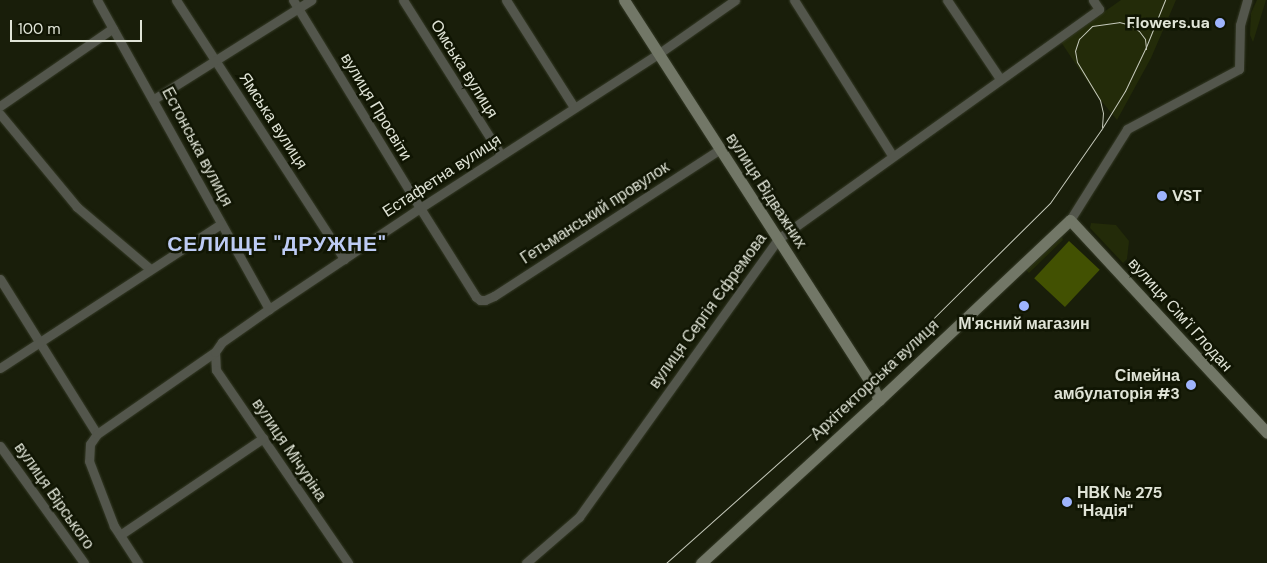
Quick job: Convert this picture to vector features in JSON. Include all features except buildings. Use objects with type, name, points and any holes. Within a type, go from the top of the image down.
[{"type":"street","name":"Естонська вулиця","points":[[97,0],[154,99],[269,309]]},
{"type":"street","name":"Ямська вулиця","points":[[176,0],[344,259]]},
{"type":"street","points":[[154,99],[216,61],[296,4],[311,0]]},
{"type":"street","name":"Омська вулиця","points":[[403,0],[501,155]]},
{"type":"street","points":[[506,0],[574,108]]},
{"type":"street","name":"вулиця Відважних","points":[[624,0],[719,150],[870,381],[879,400]]},
{"type":"street","name":"Естафетна вулиця","points":[[97,434],[215,352],[222,342],[269,309],[420,208],[658,54],[735,0]]},
{"type":"street","points":[[794,0],[892,155]]},
{"type":"street","points":[[947,0],[1000,79]]},
{"type":"street","name":"вулиця Сергія Єфремова","points":[[526,563],[579,517],[778,238],[1099,9],[1093,0]]},
{"type":"street","points":[[1070,220],[1127,130],[1239,69],[1240,25],[1247,0]]},
{"type":"street","name":"вулиця Просвіти","points":[[296,4],[476,296],[486,300]]},
{"type":"street","points":[[0,106],[113,28]]},
{"type":"street","points":[[0,114],[77,207],[150,269]]},
{"type":"street","name":"Гетьманський провулок","points":[[486,300],[719,150]]},
{"type":"street","name":"Архітекторська вулиця","points":[[701,563],[879,400],[1070,220]]},
{"type":"street","name":"вулиця Сім'ї Глодан","points":[[1070,220],[1267,433]]},
{"type":"street","points":[[0,368],[40,340],[221,224]]},
{"type":"street","points":[[0,279],[40,340],[97,434],[90,444],[89,462],[102,498],[120,535],[138,563]]},
{"type":"street","name":"вулиця Мічуріна","points":[[215,352],[214,362],[216,370],[348,563]]},
{"type":"street","points":[[120,535],[263,438]]},
{"type":"street","name":"вулиця Вірського","points":[[0,446],[84,563]]},
{"type":"green space","points":[[1121,0],[1176,0],[1151,58],[1117,120],[1095,93],[1061,42]]},
{"type":"green space","points":[[1257,0],[1266,0],[1253,42],[1250,35],[1251,13]]},
{"type":"green space","points":[[1091,223],[1116,225],[1129,241],[1127,259],[1123,263],[1090,228]]},
{"type":"green space","points":[[1062,237],[1063,240],[1029,273],[1026,270]]},
{"type":"green space","points":[[1069,241],[1100,270],[1065,307],[1034,278]]},
{"type":"tram line","points":[[666,563],[870,381],[1050,203],[1101,130],[1125,91],[1146,47],[1165,0]]},
{"type":"tram line","points":[[1102,127],[1103,113],[1100,100],[1077,62],[1075,51],[1079,39],[1092,26],[1119,22],[1131,25],[1139,31],[1145,39],[1146,49]]},
{"type":"place","name":"Flowers.ua","points":[[1220,23]]},
{"type":"place","name":"VST","points":[[1162,196]]},
{"type":"place","name":"М'ясний магазин","points":[[1024,306]]},
{"type":"place","name":"Сімейна амбулаторія #3","points":[[1191,385]]},
{"type":"place","name":"НВК № 275 \"Надія\"","points":[[1067,502]]},
{"type":"district","name":"СЕЛИЩЕ \"ДРУЖНЕ\"","points":[[277,244]]}]
